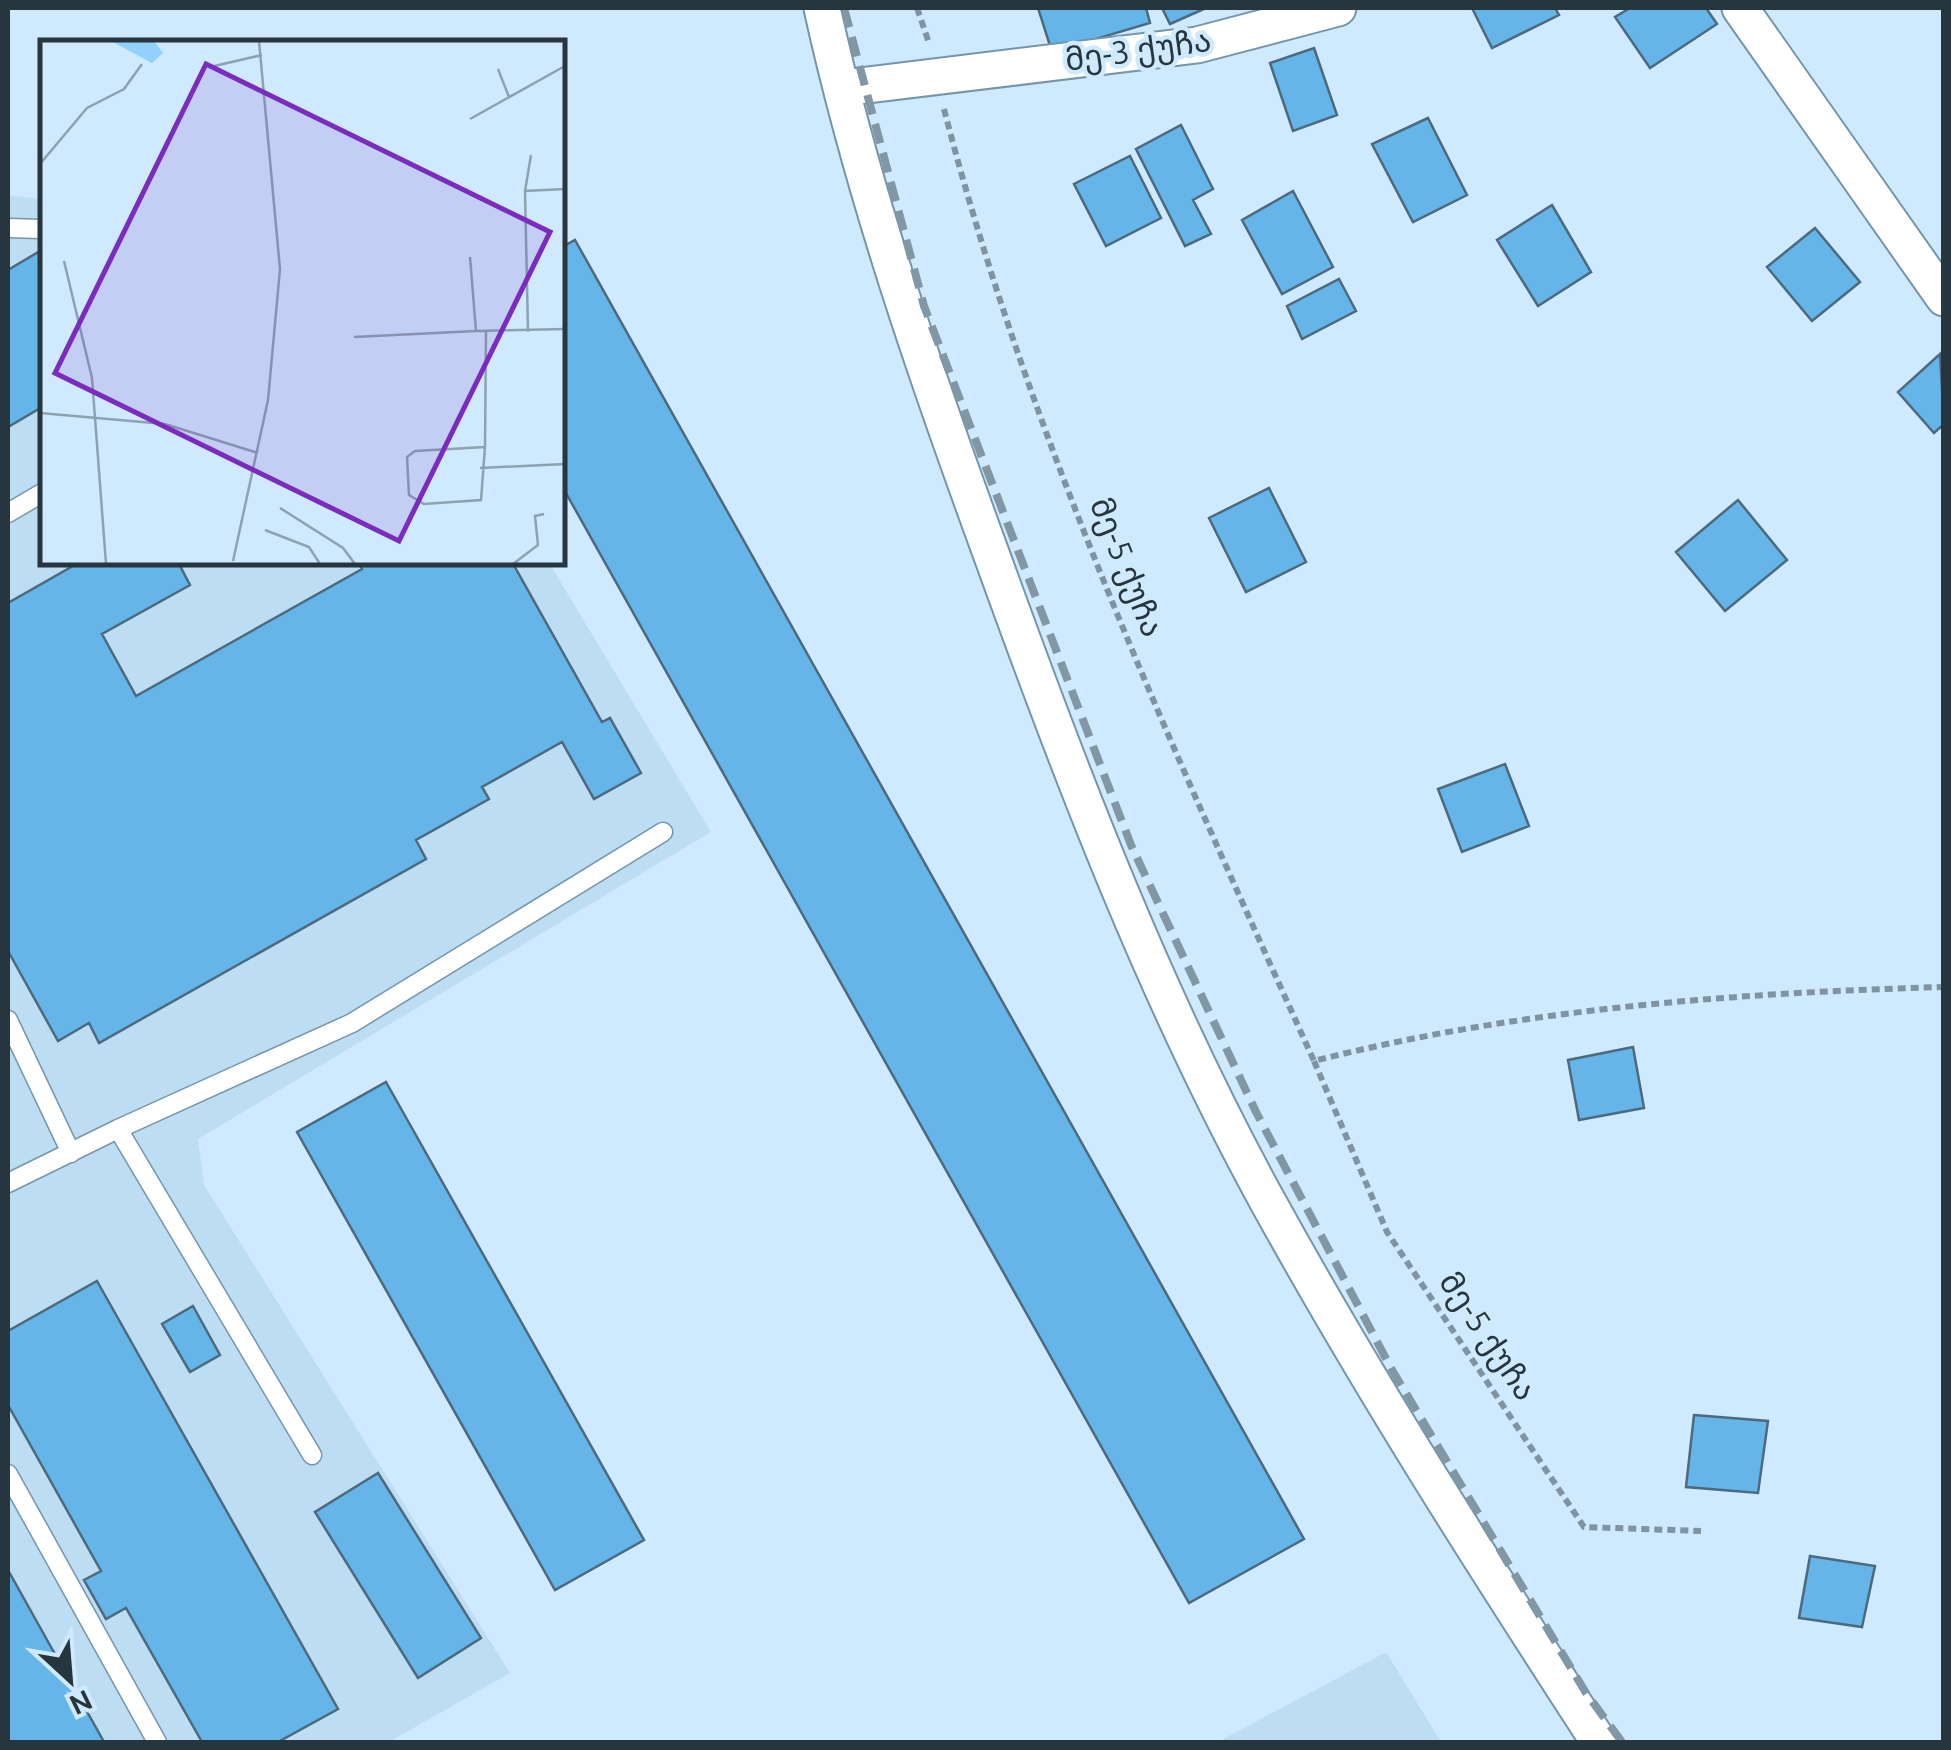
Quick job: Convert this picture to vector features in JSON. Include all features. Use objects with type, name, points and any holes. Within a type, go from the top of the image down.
[{"type":"street","points":[[822,8],[917,350],[1034,674],[1155,978],[1268,1201],[1462,1530],[1599,1742]]},
{"type":"street","name":"მე-3 ქუჩა","points":[[843,88],[1197,45],[1338,8]]},
{"type":"street","points":[[1740,8],[1944,298]]},
{"type":"lane","points":[[8,228],[40,229]]},
{"type":"lane","points":[[8,513],[40,495]]},
{"type":"lane","points":[[8,1183],[352,1023],[662,832]]},
{"type":"lane","points":[[8,1020],[71,1152]]},
{"type":"lane","points":[[118,1130],[312,1456]]},
{"type":"lane","points":[[8,1474],[158,1742]]},
{"type":"path","name":"მე-5 ქუჩა","points":[[935,76],[979,246],[1080,520],[1203,816],[1387,1232],[1584,1528],[1701,1530]]},
{"type":"path","points":[[1314,1061],[1424,1033],[1780,992],[1944,987]]},
{"type":"shaded area","points":[[8,195],[40,199],[40,565],[550,565],[711,832],[198,1139],[204,1185],[510,1673],[389,1742],[8,1742]]},
{"type":"shaded area","points":[[1386,1652],[1441,1742],[1218,1742]]},
{"type":"building","points":[[1038,8],[1146,8],[1150,23],[1052,52]]},
{"type":"building","points":[[1162,8],[1206,8],[1170,24]]},
{"type":"building","points":[[1472,8],[1555,8],[1559,15],[1492,48]]},
{"type":"building","points":[[1630,8],[1706,8],[1717,24],[1650,68],[1615,17]]},
{"type":"building","points":[[1314,48],[1337,115],[1293,131],[1270,63]]},
{"type":"building","points":[[1428,118],[1467,195],[1413,222],[1372,144]]},
{"type":"building","points":[[1181,125],[1213,189],[1193,200],[1211,234],[1185,246],[1136,149]]},
{"type":"building","points":[[1130,156],[1161,218],[1106,246],[1074,184]]},
{"type":"building","points":[[1293,191],[1333,267],[1282,294],[1242,220]]},
{"type":"building","points":[[1552,205],[1591,272],[1538,306],[1497,240]]},
{"type":"building","points":[[1815,228],[1860,282],[1812,321],[1767,267]]},
{"type":"building","points":[[575,240],[1304,1539],[1189,1603],[565,491],[565,245]]},
{"type":"building","points":[[40,251],[40,408],[8,427],[8,270]]},
{"type":"building","points":[[1339,279],[1356,311],[1302,339],[1287,306]]},
{"type":"building","points":[[1940,354],[1944,424],[1934,433],[1898,392]]},
{"type":"building","points":[[1269,488],[1306,562],[1246,592],[1209,518]]},
{"type":"building","points":[[1738,500],[1787,560],[1725,611],[1676,552]]},
{"type":"building","points":[[75,565],[180,565],[190,585],[102,634],[136,696],[362,569],[360,565],[514,565],[602,722],[610,718],[641,773],[594,799],[562,742],[482,787],[489,799],[416,840],[426,859],[99,1043],[89,1023],[58,1041],[8,951],[8,603]]},
{"type":"building","points":[[1505,764],[1529,826],[1462,852],[1438,789]]},
{"type":"building","points":[[1633,1047],[1644,1108],[1579,1120],[1568,1060]]},
{"type":"building","points":[[386,1082],[644,1540],[555,1590],[297,1132]]},
{"type":"building","points":[[97,1281],[338,1709],[278,1742],[202,1742],[126,1608],[106,1619],[84,1580],[101,1571],[8,1405],[8,1331]]},
{"type":"building","points":[[193,1306],[220,1355],[190,1372],[162,1324]]},
{"type":"building","points":[[1694,1415],[1768,1421],[1758,1493],[1686,1487]]},
{"type":"building","points":[[378,1473],[481,1638],[418,1678],[315,1512]]},
{"type":"building","points":[[1810,1556],[1875,1566],[1862,1627],[1799,1618]]},
{"type":"building","points":[[8,1570],[104,1742],[8,1742]]},
{"type":"railway","points":[[844,8],[924,306],[1131,845],[1256,1112],[1392,1370],[1586,1693],[1622,1742]]}]
